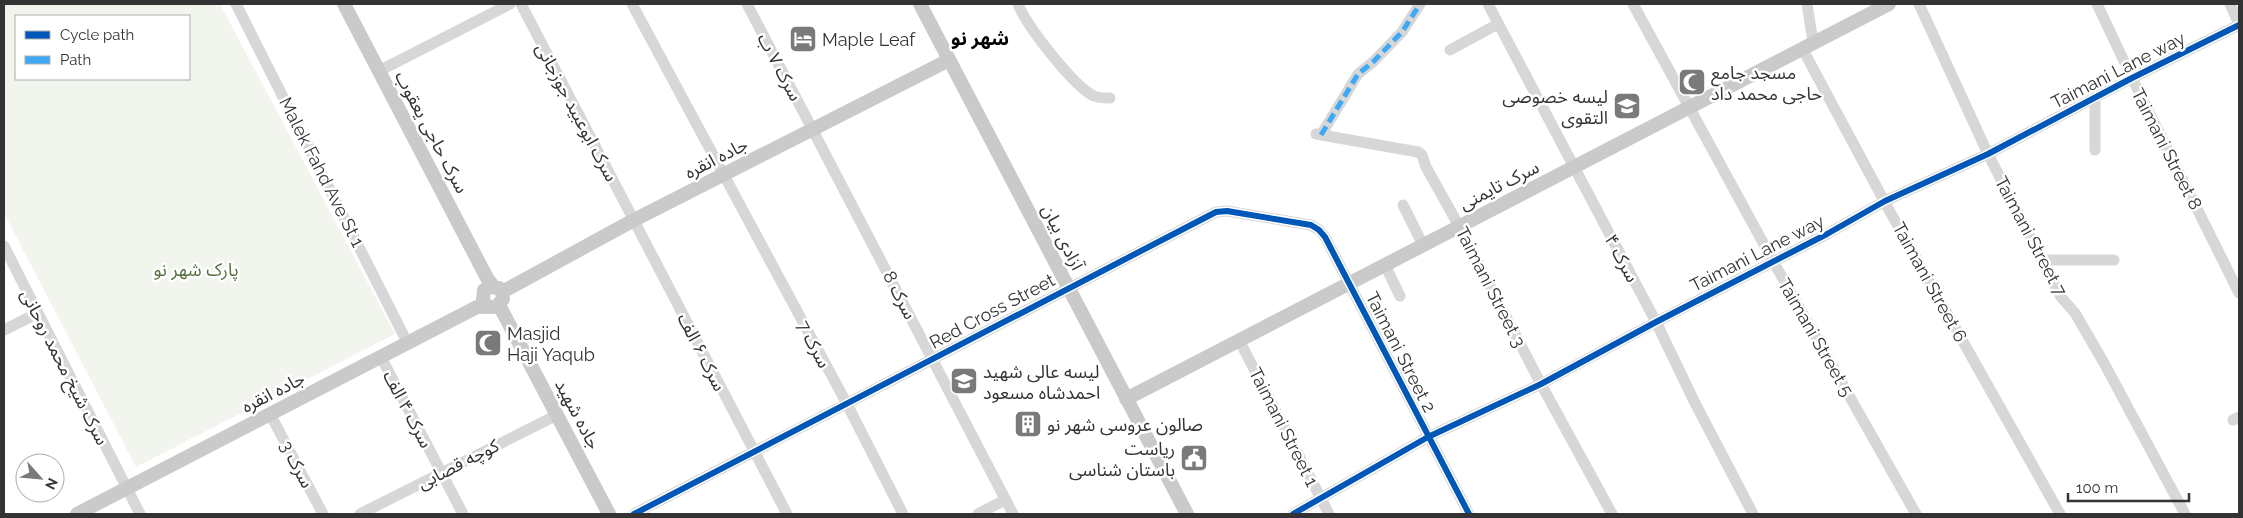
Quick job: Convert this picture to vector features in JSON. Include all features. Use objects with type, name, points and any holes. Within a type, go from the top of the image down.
[{"type":"main road","name":"سرک حاجی یعقوب","points":[[344,4],[494,293]]},
{"type":"main road","name":"آزادی بیان","points":[[920,4],[1186,514]]},
{"type":"main road","name":"سرک تایمنی","points":[[1126,399],[1888,4]]},
{"type":"main road","name":"جاده انقره","points":[[77,514],[477,307],[494,293],[634,220],[949,60]]},
{"type":"main road","name":"جاده شهید","points":[[494,293],[609,514]]},
{"type":"street","name":"Malek Fahd Ave St 1","points":[[236,4],[407,342]]},
{"type":"street","points":[[379,71],[510,4]]},
{"type":"street","name":"سرک ابوعبید جوزجانی","points":[[520,4],[634,220]]},
{"type":"street","points":[[632,4],[723,176]]},
{"type":"street","name":"سرک ۷ ب","points":[[747,4],[814,130]]},
{"type":"street","points":[[1018,4],[1035,33],[1074,79],[1094,96],[1110,98]]},
{"type":"street","name":"Taimani Street 3","points":[[1420,4],[1402,32],[1373,62],[1358,74],[1318,135],[1420,153],[1541,384],[1612,514]]},
{"type":"street","name":"Taimani Street 5","points":[[1633,4],[1773,261],[1916,514]]},
{"type":"street","name":"Taimani Street 6","points":[[1807,4],[1808,45],[1885,201],[2060,514]]},
{"type":"street","name":"Taimani Street 7","points":[[1919,4],[1988,154],[2061,297],[2075,312],[2185,514]]},
{"type":"street","name":"Taimani Street 8","points":[[2097,4],[2239,293]]},
{"type":"street","points":[[2230,4],[2239,25]]},
{"type":"street","name":"سرک ۴","points":[[1492,5],[1498,24],[1656,322],[1694,401],[1753,514]]},
{"type":"street","points":[[1450,50],[1498,24]]},
{"type":"street","name":"Taimani Lane way","points":[[1293,514],[1428,437],[1541,384],[1656,322],[1828,234],[1885,201],[1988,154],[2132,78],[2239,25]]},
{"type":"street","points":[[2095,150],[2096,97]]},
{"type":"street","name":"سرک 8","points":[[814,130],[1013,514]]},
{"type":"street","name":"سرک 7","points":[[723,176],[847,404],[903,514]]},
{"type":"street","points":[[1402,205],[1423,245]]},
{"type":"street","name":"Red Cross Street","points":[[634,514],[752,451],[847,404],[1216,212],[1226,211],[1311,225],[1319,230],[1324,237],[1348,284]]},
{"type":"street","name":"سرک ۶ الف","points":[[634,220],[752,451],[787,514]]},
{"type":"street","name":"سرک شیخ محمد روحانی","points":[[4,246],[140,514]]},
{"type":"street","points":[[2043,260],[2114,260]]},
{"type":"street","points":[[1385,265],[1400,296]]},
{"type":"street","name":"Taimani Street 2","points":[[1348,284],[1469,514]]},
{"type":"street","points":[[4,330],[38,313]]},
{"type":"street","name":"Taimani Street 1","points":[[1240,340],[1329,514]]},
{"type":"street","name":"سرک ۴ الف","points":[[381,356],[463,514]]},
{"type":"street","name":"سرک 3","points":[[270,414],[323,514]]},
{"type":"street","name":"کوچه قصابی","points":[[360,514],[557,415]]},
{"type":"street","points":[[978,514],[1005,500]]},
{"type":"green space","name":"پارک شهر نو","points":[[4,4],[220,4],[395,334],[136,467],[4,213]]},
{"type":"marked path","points":[[1321,135],[1358,74],[1373,62],[1402,32],[1420,4]]},
{"type":"cycle path","points":[[1293,514],[1428,437],[1541,384],[1827,234],[1885,201],[1988,154],[2132,78],[2239,25]]},
{"type":"cycle path","points":[[634,514],[1216,212],[1227,211],[1311,225],[1325,237],[1469,514]]},
{"type":"place","name":"Maple Leaf","points":[[803,39]]},
{"type":"place","name":"مسجد جامع حاجی محمد داد","points":[[1692,82]]},
{"type":"place","name":"لیسه خصوصی التقوی","points":[[1627,106]]},
{"type":"place","name":"Masjid Haji Yaqub","points":[[488,343]]},
{"type":"place","name":"لیسه عالی شهید احمدشاه مسعود","points":[[964,381]]},
{"type":"place","name":"صالون عروسی شهر نو","points":[[1028,424]]},
{"type":"place","name":"ریاست باستان شناسی","points":[[1194,458]]},
{"type":"district","name":"شهر نو","points":[[980,38]]}]
